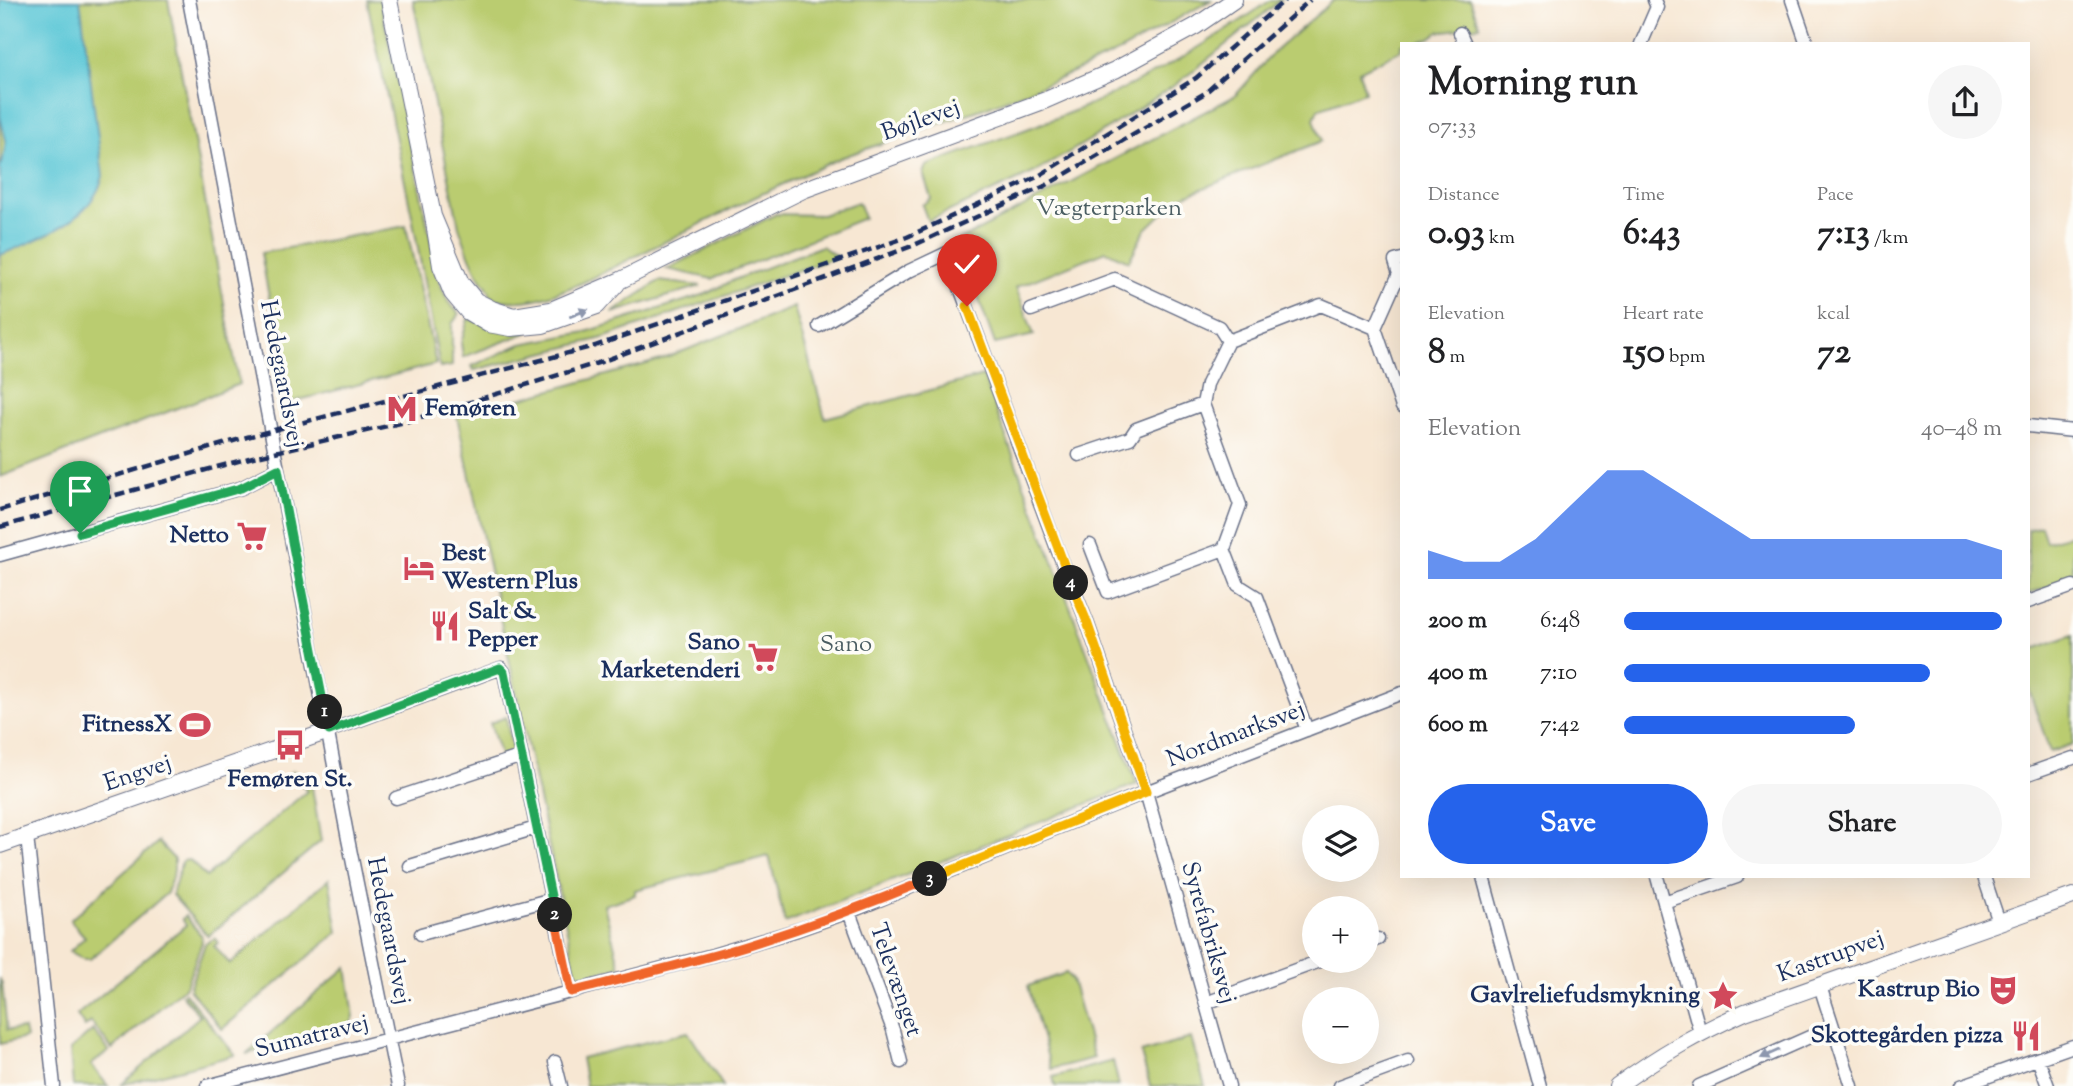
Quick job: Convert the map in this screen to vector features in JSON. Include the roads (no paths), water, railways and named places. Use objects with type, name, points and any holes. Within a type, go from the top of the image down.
[{"type":"street","name":"Hedegaardsvej","points":[[190,0],[398,1086]]},
{"type":"street","name":"Bøjlevej","points":[[389,0],[441,265],[452,293],[468,312],[488,324],[511,328],[543,325],[597,306],[621,280],[803,190],[1046,100],[1115,70],[1196,26],[1234,0]]},
{"type":"street","points":[[1642,42],[1657,7],[1654,0]]},
{"type":"street","points":[[1792,0],[1806,42]]},
{"type":"street","name":"Syrefabriksvej","points":[[819,326],[909,271],[947,253],[1087,622],[1146,792],[1229,1086]]},
{"type":"street","points":[[1398,260],[1399,274],[1376,328],[1400,401]]},
{"type":"street","points":[[1031,310],[1115,279],[1219,327],[1228,341]]},
{"type":"street","points":[[1307,730],[1257,597],[1238,585],[1224,549],[1240,505],[1202,404],[1206,384],[1228,341],[1321,305],[1376,328]]},
{"type":"street","points":[[1079,455],[1129,438],[1136,429],[1202,404]]},
{"type":"street","points":[[2030,426],[2073,431]]},
{"type":"street","points":[[0,555],[241,488],[278,469]]},
{"type":"street","points":[[1090,545],[1108,592],[1224,549]]},
{"type":"street","points":[[2030,601],[2073,586]]},
{"type":"street","name":"Engvej","points":[[0,845],[329,731],[500,668],[504,672],[522,757]]},
{"type":"street","name":"Nordmarksvej","points":[[388,1039],[721,953],[849,912],[1146,792],[1400,695]]},
{"type":"street","points":[[397,798],[522,757],[571,992]]},
{"type":"street","points":[[2030,773],[2073,758]]},
{"type":"street","points":[[410,866],[536,828]]},
{"type":"street","points":[[27,836],[54,1086]]},
{"type":"street","points":[[1483,878],[1539,1086]]},
{"type":"street","points":[[1657,878],[1700,1032]]},
{"type":"street","points":[[1664,902],[1734,878]]},
{"type":"street","points":[[1984,878],[1998,922]]},
{"type":"street","name":"Kastrupvej","points":[[1617,1086],[1658,1056],[1700,1032],[1745,1012],[2073,896]]},
{"type":"street","points":[[421,934],[552,899]]},
{"type":"street","name":"Televænget","points":[[849,912],[901,1062]]},
{"type":"street","points":[[1206,1003],[1302,968]]},
{"type":"street","points":[[1820,986],[1852,1086]]},
{"type":"street","points":[[1699,1086],[1832,1027]]},
{"type":"street","name":"Sumatravej","points":[[207,1086],[388,1039]]},
{"type":"street","points":[[1961,1086],[2073,1046]]},
{"type":"street","points":[[2038,1059],[2048,1086]]},
{"type":"street","points":[[1340,1086],[1408,1061]]},
{"type":"street","points":[[555,1062],[561,1086]]},
{"type":"water","points":[[0,0],[80,0],[103,176],[97,192],[76,217],[47,235],[0,255],[0,165],[6,141],[0,117]]},
{"type":"railway","points":[[0,510],[247,437],[595,346],[907,237],[1037,177],[1196,78],[1285,0]]},
{"type":"railway","points":[[0,527],[253,457],[405,422],[601,362],[912,246],[1045,186],[1205,93],[1310,0]]},
{"type":"place","name":"Femøren","points":[[402,409]]},
{"type":"place","name":"Netto","points":[[252,536]]},
{"type":"place","name":"Best Western Plus","points":[[419,568]]},
{"type":"place","name":"Salt & Pepper","points":[[445,626]]},
{"type":"place","name":"Sano Marketenderi","points":[[763,657]]},
{"type":"place","name":"FitnessX","points":[[195,725]]},
{"type":"place","name":"Femøren St.","points":[[290,745]]},
{"type":"place","name":"Kastrup Bio","points":[[2003,990]]},
{"type":"place","name":"Gavlreliefudsmykning","points":[[1723,996]]},
{"type":"place","name":"Skottegården pizza","points":[[2026,1036]]},
{"type":"park label","name":"Vægterparken","points":[[1109,209]]},
{"type":"park label","name":"Sano","points":[[846,645]]}]
